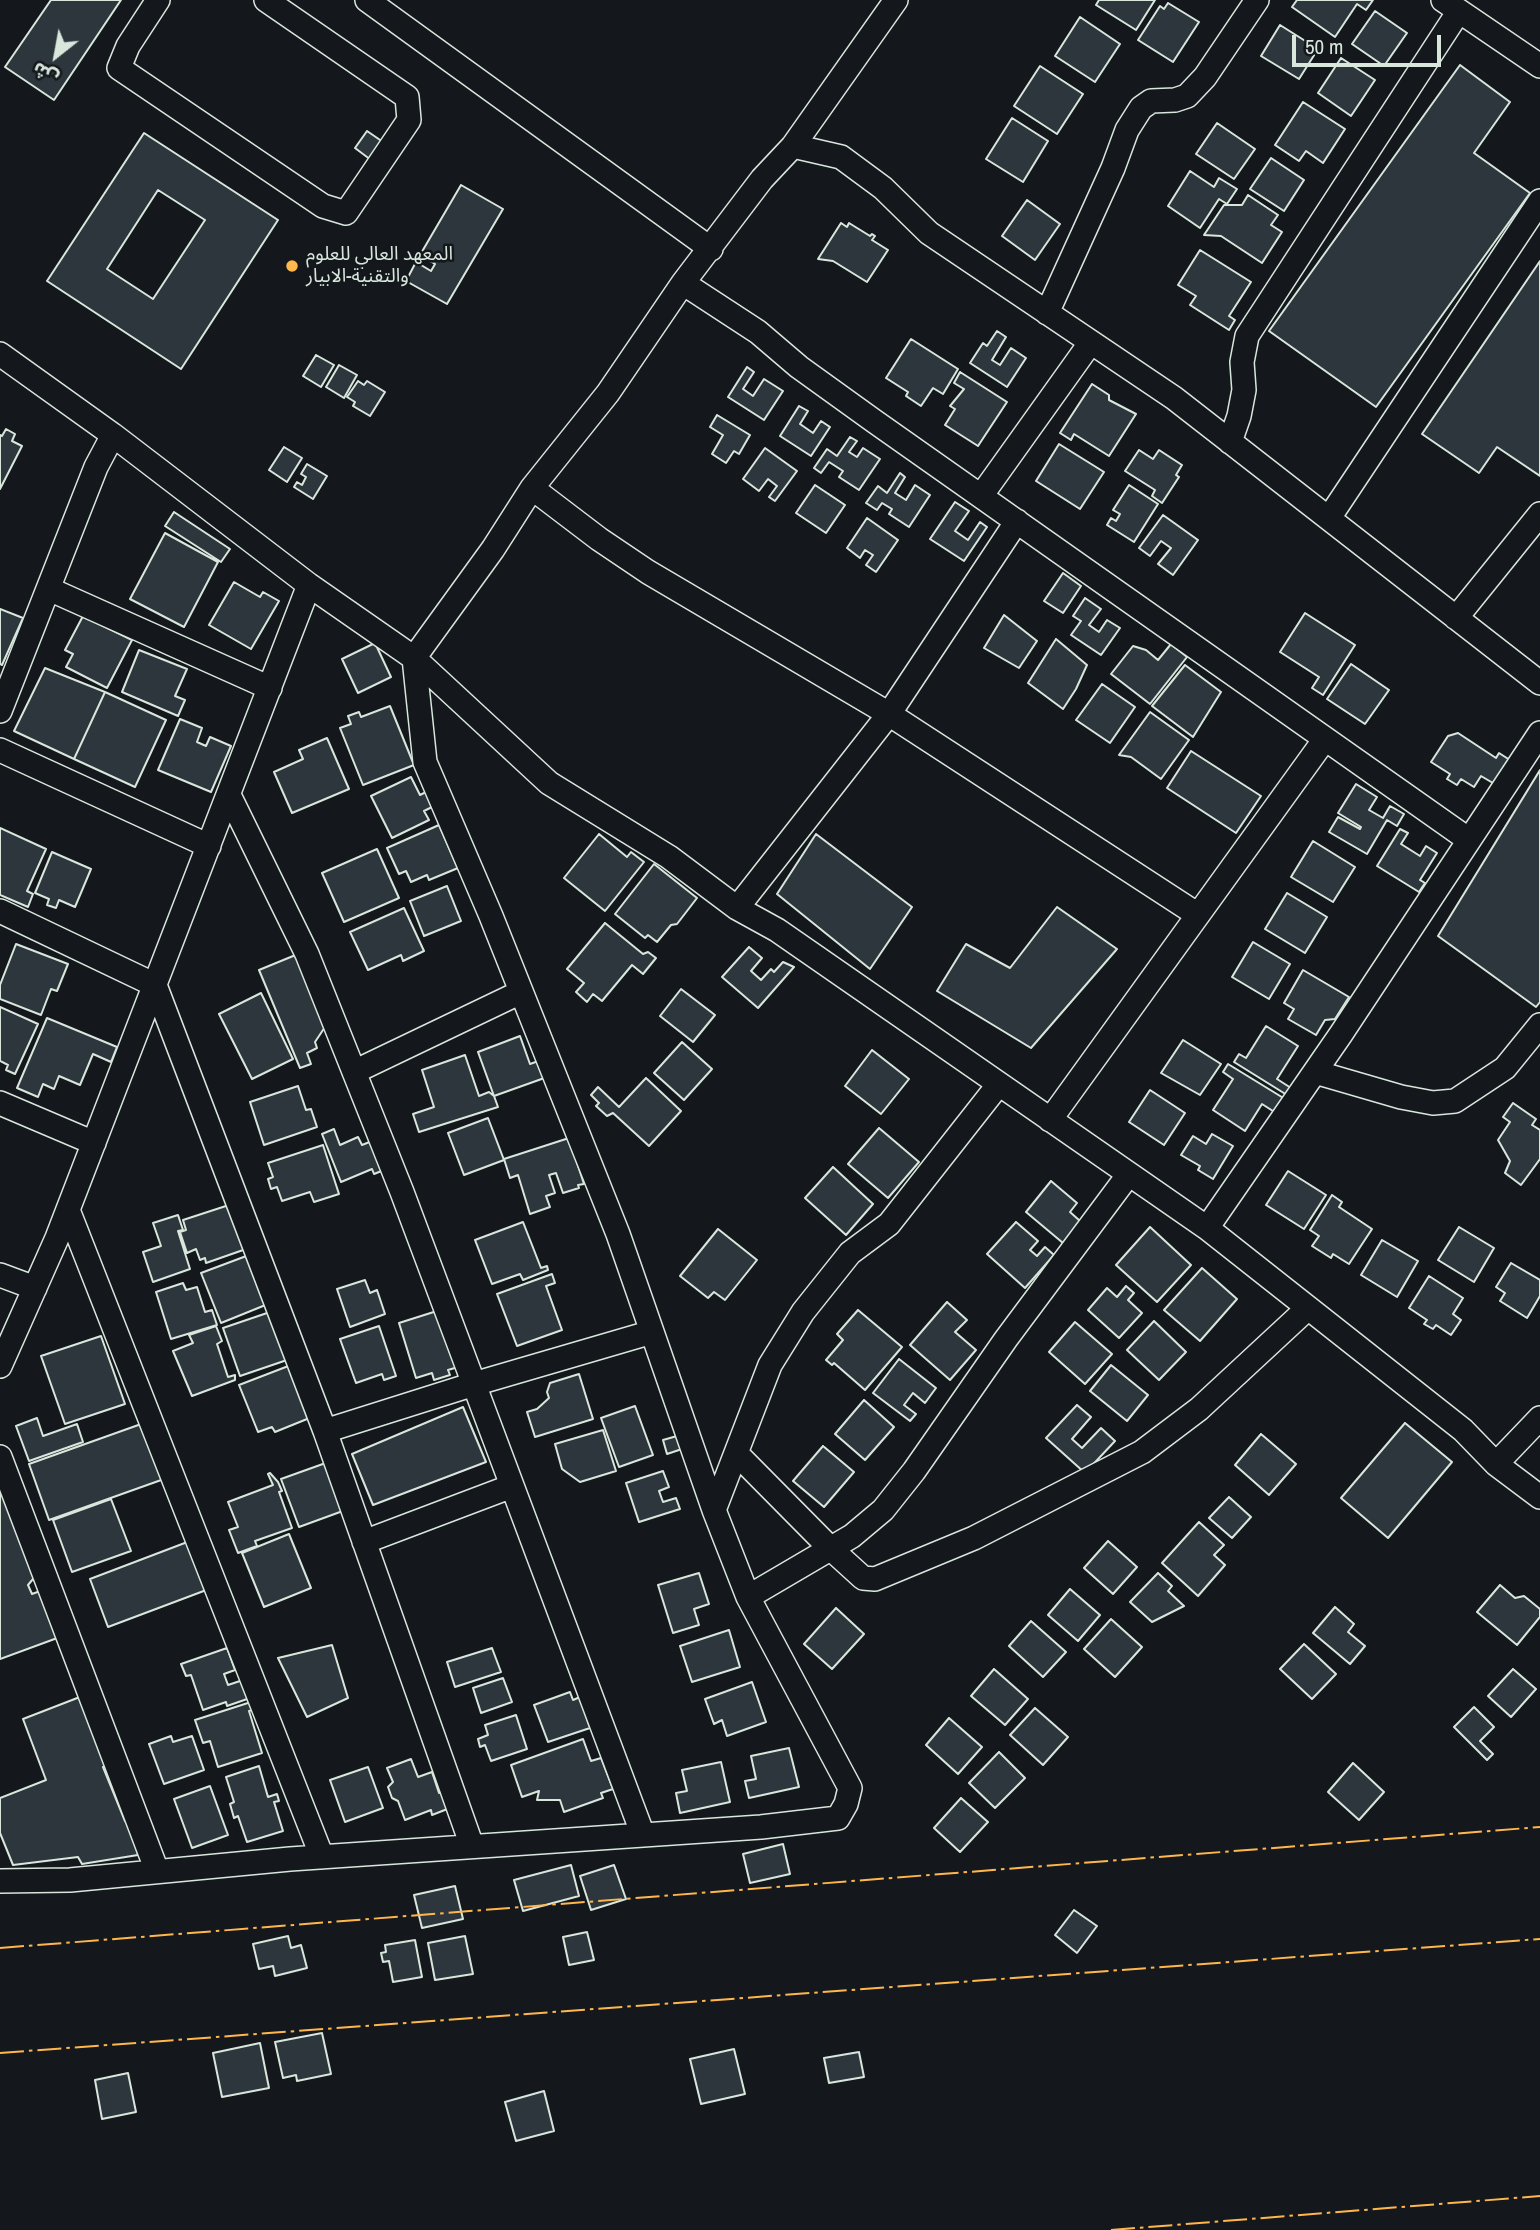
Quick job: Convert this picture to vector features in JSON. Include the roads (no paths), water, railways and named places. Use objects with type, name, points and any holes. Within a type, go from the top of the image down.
[{"type":"street","points":[[158,0],[128,46],[120,68],[323,205],[346,214],[409,120],[407,97],[280,4]]},
{"type":"street","points":[[367,0],[711,249]]},
{"type":"street","points":[[0,1881],[69,1880],[322,1857],[761,1827],[838,1818],[846,1804],[850,1788],[748,1597],[618,1234],[425,762],[414,658],[493,549],[532,488],[608,393],[683,283],[762,178],[793,146],[896,0]]},
{"type":"street","points":[[1047,313],[1113,168],[1126,130],[1141,108],[1151,101],[1175,100],[1187,96],[1205,77],[1257,0]]},
{"type":"street","points":[[1230,442],[1244,390],[1242,362],[1247,336],[1451,5],[1540,66]]},
{"type":"street","points":[[793,146],[841,157],[883,188],[929,233],[1174,398],[1540,683]]},
{"type":"street","points":[[1329,518],[1540,201]]},
{"type":"street","points":[[683,283],[758,332],[799,367],[1469,840]]},
{"type":"street","points":[[981,496],[1091,342]]},
{"type":"street","points":[[0,354],[113,435],[309,585],[414,658],[549,783],[669,857],[737,908],[777,930],[1207,1228],[1464,1430],[1496,1464],[1540,1497]]},
{"type":"street","points":[[0,711],[96,467],[113,435]]},
{"type":"street","points":[[532,488],[599,540],[648,572],[889,714],[1198,915]]},
{"type":"street","points":[[1456,618],[1540,514]]},
{"type":"street","points":[[737,908],[889,714],[1017,522]]},
{"type":"street","points":[[0,1366],[68,1210],[309,585]]},
{"type":"street","points":[[49,589],[270,688]]},
{"type":"street","points":[[1207,1228],[1315,1072],[1540,733]]},
{"type":"street","points":[[1050,1119],[1325,739]]},
{"type":"street","points":[[0,750],[209,846]]},
{"type":"street","points":[[229,795],[307,954],[402,1192],[643,1835]]},
{"type":"street","points":[[0,911],[156,985],[325,1431],[472,1846]]},
{"type":"street","points":[[354,1072],[521,992]]},
{"type":"street","points":[[1315,1072],[1401,1097],[1433,1103],[1455,1101],[1505,1068],[1540,1025]]},
{"type":"street","points":[[715,1510],[770,1364],[803,1312],[850,1253],[889,1224],[999,1084]]},
{"type":"street","points":[[0,1103],[94,1143]]},
{"type":"street","points":[[748,1597],[852,1536],[883,1510],[1129,1174]]},
{"type":"street","points":[[68,1210],[322,1857]]},
{"type":"street","points":[[0,1275],[35,1288]]},
{"type":"street","points":[[736,1453],[863,1578],[875,1578],[974,1538],[1142,1452],[1199,1409],[1308,1308]]},
{"type":"street","points":[[325,1431],[652,1332]]},
{"type":"street","points":[[1496,1464],[1540,1418]]},
{"type":"street","points":[[0,1457],[157,1871]]},
{"type":"street","points":[[364,1542],[512,1486]]},
{"type":"place","name":"المعهد العالي للعلوم والتقنية-الابيار","points":[[292,266]]}]
